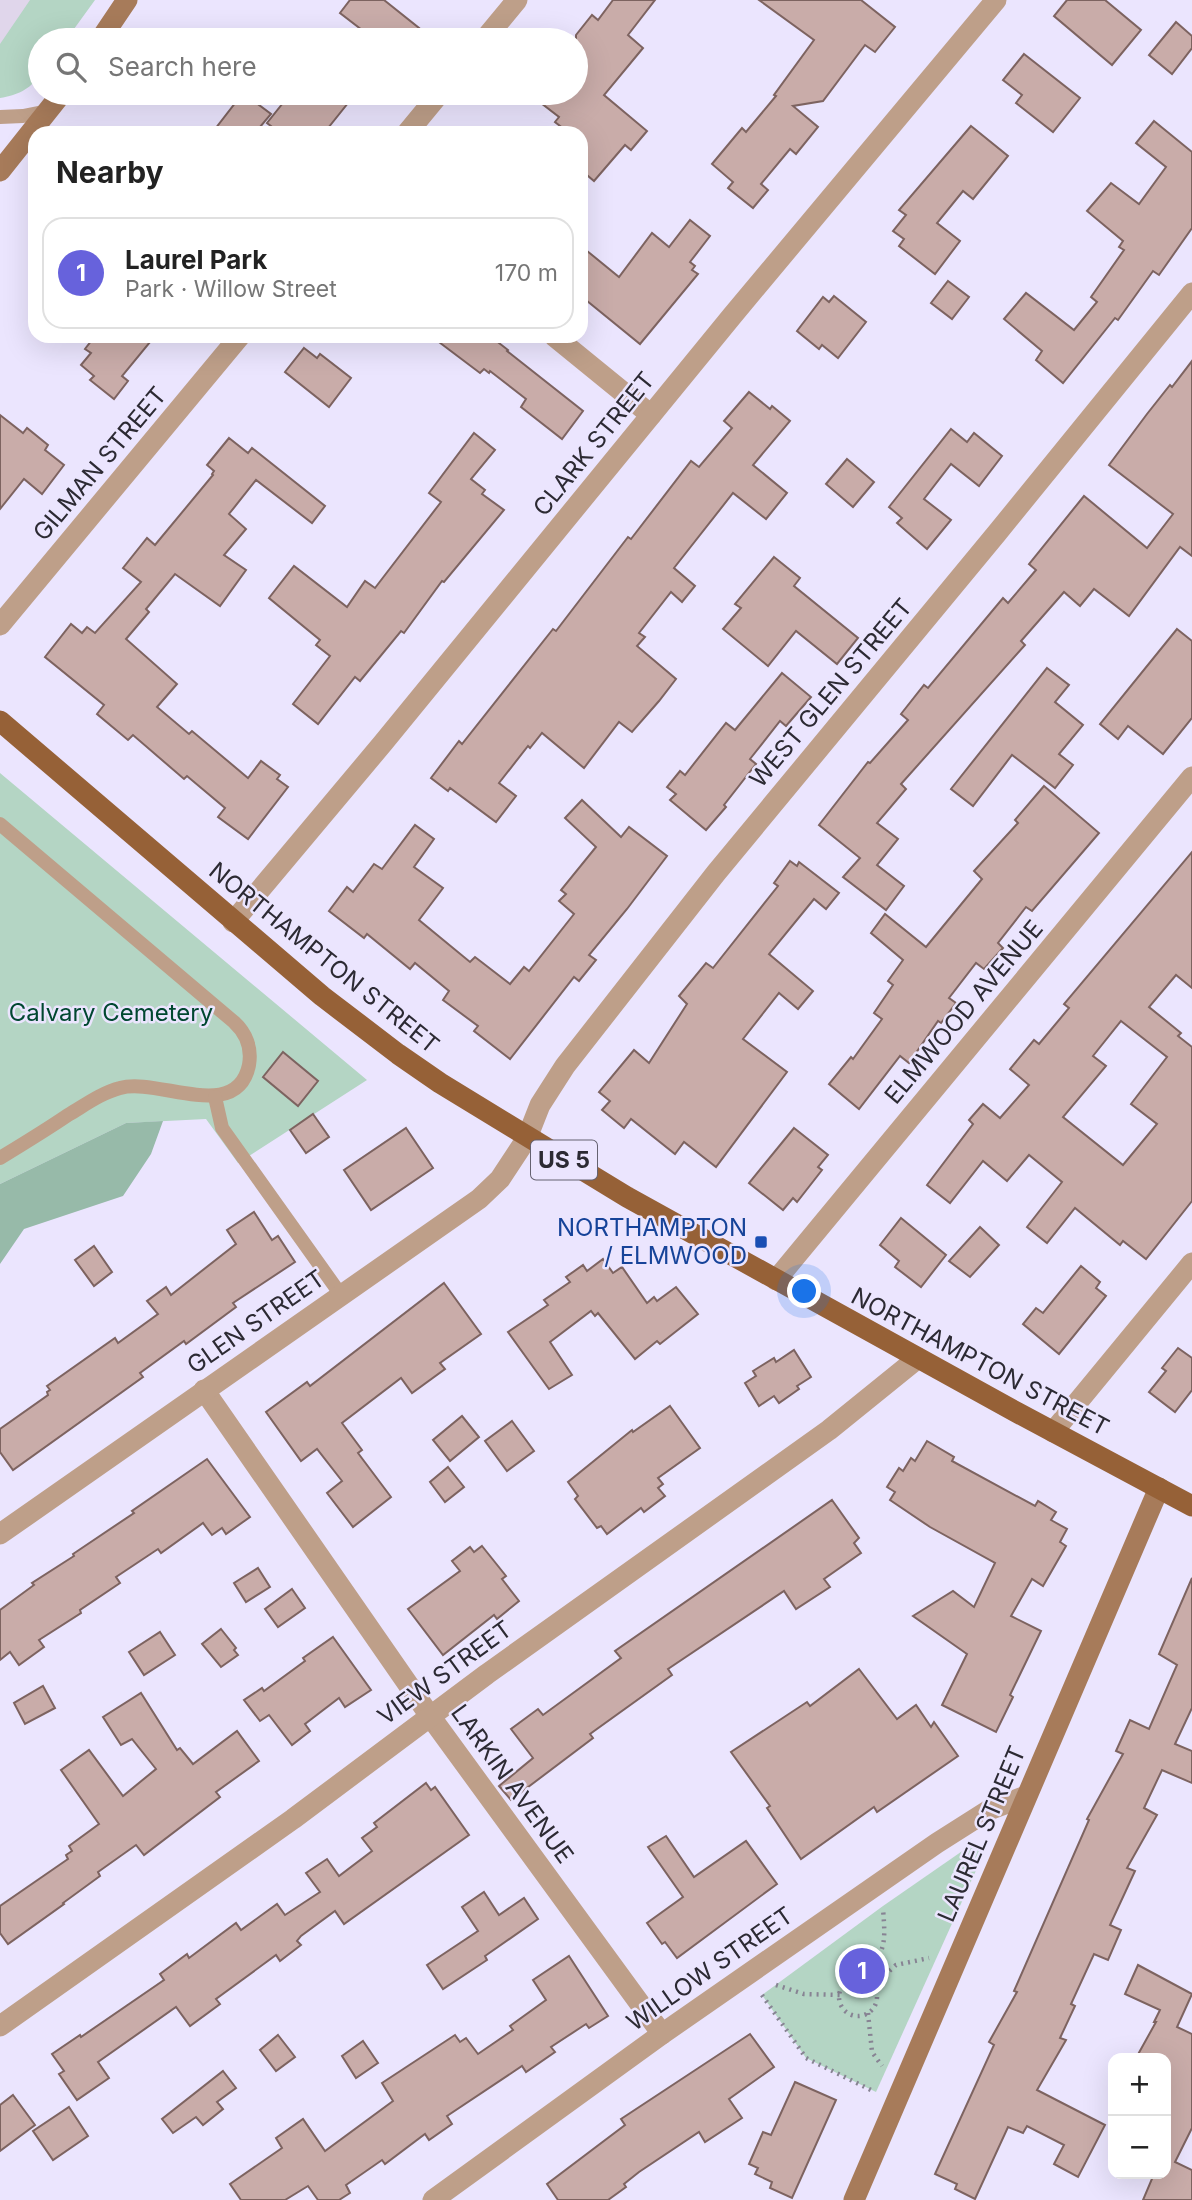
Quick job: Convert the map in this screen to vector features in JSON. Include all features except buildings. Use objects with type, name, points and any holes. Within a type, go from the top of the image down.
[{"type":"main road","name":"NORTHAMPTON STREET","points":[[0,721],[233,922],[398,1055],[527,1138],[626,1197],[1192,1506]]},
{"type":"street","points":[[108,28],[127,0]]},
{"type":"street","points":[[494,28],[517,0]]},
{"type":"street","name":"CLARK STREET","points":[[233,922],[996,0]]},
{"type":"street","points":[[37,126],[53,105]]},
{"type":"street","points":[[413,126],[430,105]]},
{"type":"street","points":[[0,171],[28,137]]},
{"type":"street","name":"WEST GLEN STREET","points":[[527,1138],[540,1105],[565,1066],[707,884],[1192,293]]},
{"type":"street","name":"GILMAN STREET","points":[[0,625],[234,343]]},
{"type":"street","points":[[563,343],[650,415]]},
{"type":"street","name":"ELMWOOD AVENUE","points":[[776,1280],[1192,777]]},
{"type":"street","name":"GLEN STREET","points":[[0,1534],[479,1199],[500,1179],[527,1138]]},
{"type":"street","points":[[1054,1432],[1192,1263]]},
{"type":"street","name":"VIEW STREET","points":[[0,2026],[293,1819],[430,1716],[829,1430],[918,1358]]},
{"type":"street","name":"LARKIN AVENUE","points":[[204,1390],[430,1716],[662,2034]]},
{"type":"street","name":"LAUREL STREET","points":[[853,2200],[1159,1488]]},
{"type":"street","name":"WILLOW STREET","points":[[433,2200],[662,2034],[937,1843],[989,1810],[1026,1796]]},
{"type":"lane","points":[[0,117],[49,111]]},
{"type":"lane","points":[[0,824],[243,1030],[249,1047],[246,1073],[233,1090],[215,1097],[145,1085],[123,1087],[102,1095],[0,1158]]},
{"type":"lane","points":[[215,1097],[222,1128],[341,1295]]},
{"type":"path","points":[[864,1979],[879,1958],[886,1939],[883,1908]]},
{"type":"path","points":[[874,1985],[896,1965],[929,1958]]},
{"type":"path","points":[[851,1979],[864,1979],[874,1985],[877,1998],[873,2009],[868,2013],[856,2015],[845,2010],[839,1999],[846,1983],[851,1979]]},
{"type":"path","points":[[776,1985],[820,1996],[840,1993]]},
{"type":"path","points":[[762,1995],[806,2058],[872,2090]]},
{"type":"path","points":[[868,2013],[872,2052],[881,2066]]},
{"type":"shaded area","points":[[0,0],[75,0],[50,28],[28,28],[28,59],[0,98]]},
{"type":"green space","points":[[30,0],[95,0],[75,28],[28,28],[28,87],[0,98],[0,44]]},
{"type":"green space","name":"Calvary Cemetery","points":[[0,773],[367,1080],[238,1163],[206,1119],[126,1123],[0,1184]]},
{"type":"green space","points":[[163,1121],[151,1154],[123,1196],[24,1229],[0,1264],[0,1184],[126,1123]]},
{"type":"green space","points":[[971,1845],[979,1848],[981,1855],[978,1866],[876,2092],[806,2058],[762,1995]]},
{"type":"place","name":"NORTHAMPTON / ELMWOOD","points":[[761,1242]]},
{"type":"place","name":"Laurel Park","points":[[862,1971]]}]
